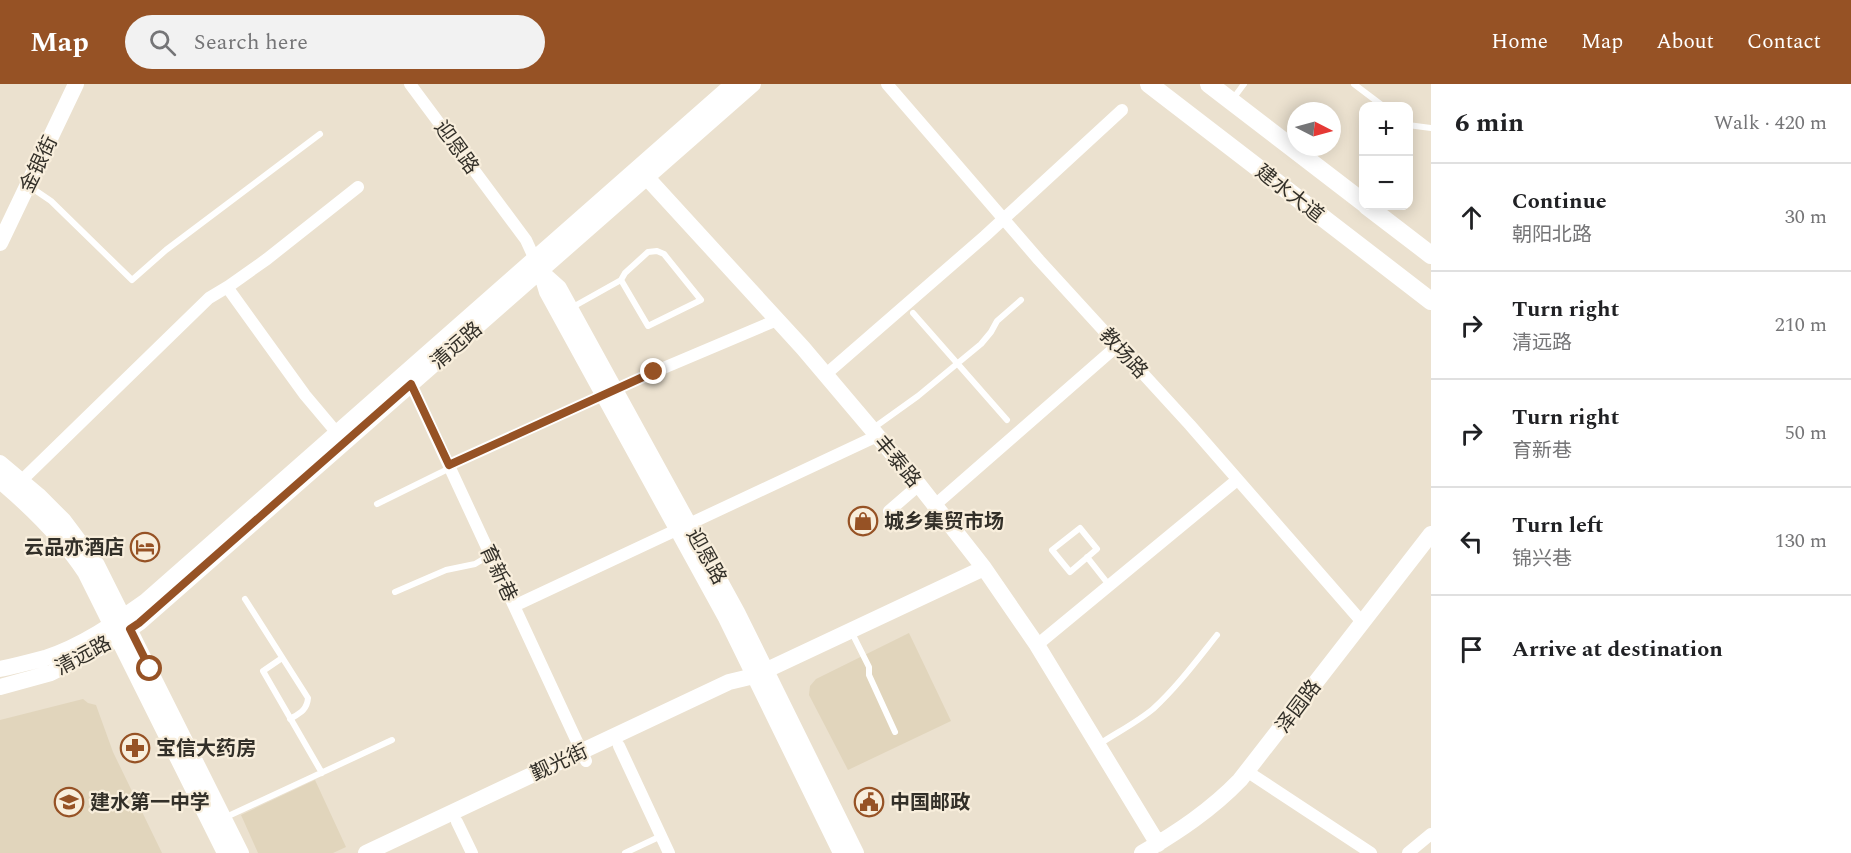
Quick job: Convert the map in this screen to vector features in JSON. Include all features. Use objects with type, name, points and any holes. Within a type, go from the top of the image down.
[{"type":"main road","name":"建水大道","points":[[1149,84],[1431,301]]},
{"type":"main road","name":"建水大道","points":[[1209,84],[1359,199]]},
{"type":"main road","name":"建水大道","points":[[1373,210],[1430,251]]},
{"type":"street","name":"金银街","points":[[0,243],[76,84]]},
{"type":"street","name":"迎恩路","points":[[410,84],[526,240],[547,292],[609,393],[683,528],[726,618],[760,673],[856,853]]},
{"type":"street","name":"清远路","points":[[642,173],[733,84]]},
{"type":"street","name":"清远路","points":[[0,687],[51,673],[121,627],[146,601],[337,433],[538,265],[642,173],[753,84]]},
{"type":"street","name":"教场路","points":[[887,84],[1003,219],[1190,425],[1362,622]]},
{"type":"street","points":[[825,375],[1003,219],[1122,110]]},
{"type":"street","name":"丰泰路","points":[[642,173],[825,375],[919,485],[984,568],[1037,645],[1158,844]]},
{"type":"street","points":[[21,480],[209,298],[267,259],[358,187]]},
{"type":"street","name":"迎恩路","points":[[538,265],[559,288],[609,393]]},
{"type":"street","name":"清远路","points":[[0,669],[47,657],[121,627],[139,623],[411,384],[538,265]]},
{"type":"street","points":[[227,287],[305,395],[337,433]]},
{"type":"street","points":[[450,466],[609,393],[777,320]]},
{"type":"street","points":[[935,505],[1117,346]]},
{"type":"street","name":"育新巷","points":[[411,384],[584,756]]},
{"type":"street","points":[[514,606],[683,528],[874,433]]},
{"type":"street","points":[[0,463],[64,521],[97,565],[121,627],[225,853]]},
{"type":"street","points":[[1037,645],[1237,480]]},
{"type":"street","points":[[0,481],[46,522],[75,558],[121,627],[241,853]]},
{"type":"street","points":[[889,511],[919,485]]},
{"type":"street","name":"泽园路","points":[[1142,853],[1197,819],[1214,806],[1248,772],[1431,534]]},
{"type":"street","name":"觐光街","points":[[390,853],[457,822],[729,682],[760,673],[984,568]]},
{"type":"street","name":"迎恩路","points":[[760,673],[841,853]]},
{"type":"street","name":"觐光街","points":[[366,853],[584,756],[619,746],[733,692],[760,673]]},
{"type":"street","points":[[619,746],[669,853]]},
{"type":"street","points":[[1248,772],[1371,853]]},
{"type":"street","points":[[457,822],[472,853]]},
{"type":"street","points":[[1408,853],[1431,834]]},
{"type":"lane","points":[[1232,101],[1244,84]]},
{"type":"lane","points":[[1354,84],[1378,102]]},
{"type":"lane","points":[[1413,126],[1431,128]]},
{"type":"lane","points":[[28,186],[51,201],[132,280],[166,250],[320,134]]},
{"type":"lane","points":[[570,309],[621,280],[625,273],[648,252],[664,254],[701,300],[648,326],[621,280]]},
{"type":"lane","points":[[874,433],[981,344],[997,321],[1021,300]]},
{"type":"lane","points":[[913,313],[1007,420]]},
{"type":"lane","points":[[377,504],[450,466]]},
{"type":"lane","points":[[1080,528],[1097,549],[1087,557],[1070,572],[1052,550],[1080,528]]},
{"type":"lane","points":[[395,592],[446,570],[475,564],[491,555]]},
{"type":"lane","points":[[1087,557],[1110,585]]},
{"type":"lane","points":[[245,599],[308,698],[308,704],[303,711],[290,719]]},
{"type":"lane","points":[[851,630],[869,667],[869,675],[895,732]]},
{"type":"lane","points":[[1098,745],[1154,708],[1217,635]]},
{"type":"lane","points":[[282,658],[263,671],[322,773]]},
{"type":"lane","points":[[224,818],[392,740]]},
{"type":"lane","points":[[625,853],[661,836]]},
{"type":"shaded area","points":[[909,633],[951,721],[848,770],[809,695],[810,686],[816,679]]},
{"type":"shaded area","name":"建水第一中学","points":[[83,699],[96,705],[113,752],[162,853],[0,853],[0,720]]},
{"type":"shaded area","points":[[315,780],[346,847],[333,853],[258,853],[241,815]]},
{"type":"place","name":"城乡集贸市场","points":[[863,521]]},
{"type":"place","name":"云品亦酒店","points":[[145,547]]},
{"type":"place","name":"宝信大药房","points":[[135,748]]},
{"type":"place","name":"建水第一中学","points":[[69,802]]},
{"type":"place","name":"中国邮政","points":[[869,802]]},
{"type":"route","points":[[150,669],[130,629],[411,384],[449,465],[654,372]]}]
